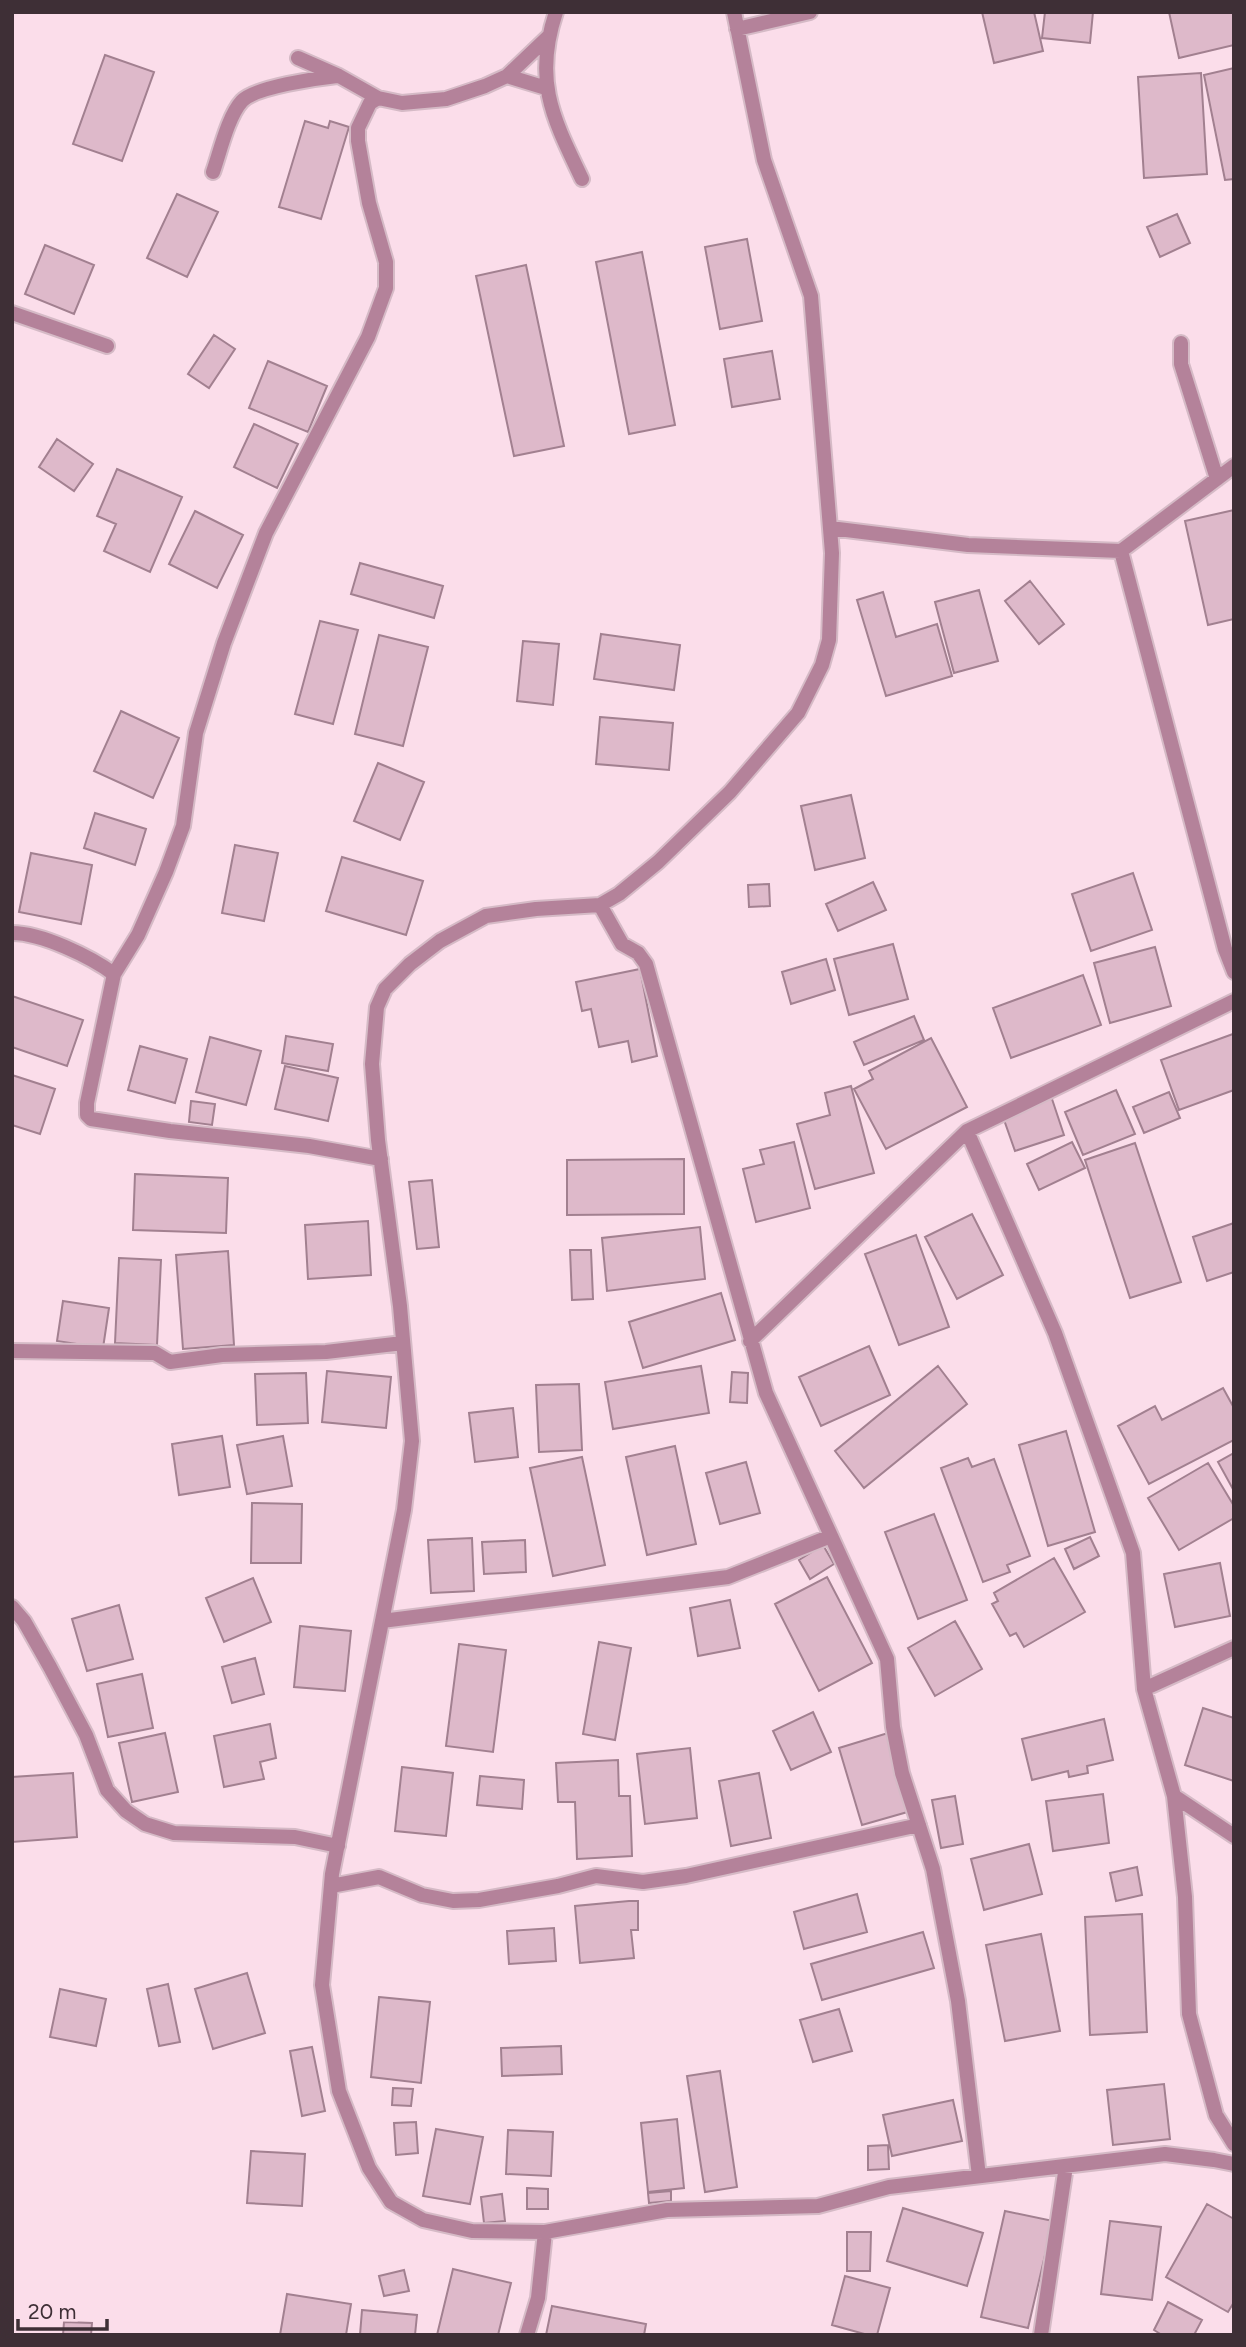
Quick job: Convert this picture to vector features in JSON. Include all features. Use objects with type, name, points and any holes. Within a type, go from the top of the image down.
[{"type":"street","points":[[556,12],[548,37],[546,88],[555,123],[582,179]]},
{"type":"street","points":[[734,12],[764,160],[811,296],[832,553],[829,640],[822,665],[798,713],[730,792],[658,862],[600,905],[536,909],[486,916],[440,941],[410,964],[385,989],[377,1007],[372,1063],[412,1441],[404,1510],[331,1886],[322,1985],[339,2091],[369,2168],[391,2202],[423,2220],[472,2231],[545,2232],[667,2210],[818,2206],[889,2187],[1165,2154],[1234,2164]]},
{"type":"street","points":[[737,29],[810,12]]},
{"type":"street","points":[[298,58],[339,76],[378,98],[402,103],[446,99],[485,86],[507,76],[548,37]]},
{"type":"street","points":[[213,172],[229,126],[242,101],[254,92],[339,76]]},
{"type":"street","points":[[507,76],[546,88]]},
{"type":"street","points":[[378,98],[370,103],[358,128],[358,141],[369,203],[386,262],[386,288],[380,311],[266,533],[224,643],[196,733],[183,826],[138,935],[114,974],[87,1103],[87,1115],[91,1119],[170,1131],[309,1146],[381,1159]]},
{"type":"street","points":[[12,313],[107,346]]},
{"type":"street","points":[[1181,343],[1181,364],[1217,479]]},
{"type":"street","points":[[830,528],[968,545],[1121,551],[1234,466]]},
{"type":"street","points":[[1121,551],[1225,949],[1234,972]]},
{"type":"street","points":[[600,905],[622,943],[638,953],[646,964],[766,1393],[887,1659],[893,1727],[902,1773],[933,1870],[958,2001],[979,2176]]},
{"type":"street","points":[[12,933],[47,941],[99,962],[114,974]]},
{"type":"street","points":[[750,1341],[967,1131],[1234,1001]]},
{"type":"street","points":[[967,1131],[1055,1333],[1133,1553],[1144,1689],[1174,1796],[1185,1897],[1189,2014],[1216,2115],[1234,2144]]},
{"type":"street","points":[[12,1351],[155,1353],[170,1362],[222,1355],[326,1352],[403,1343]]},
{"type":"street","points":[[382,1621],[728,1577],[831,1536]]},
{"type":"street","points":[[12,1607],[24,1621],[86,1735],[107,1790],[125,1811],[145,1824],[174,1833],[295,1837],[338,1846]]},
{"type":"street","points":[[1144,1689],[1234,1648]]},
{"type":"street","points":[[1174,1796],[1234,1836]]},
{"type":"street","points":[[331,1886],[379,1877],[422,1895],[453,1901],[479,1900],[558,1886],[596,1876],[643,1882],[686,1876],[919,1825]]},
{"type":"street","points":[[1041,2335],[1066,2166]]},
{"type":"street","points":[[527,2335],[538,2298],[545,2232]]},
{"type":"building","points":[[982,12],[1034,12],[1043,51],[994,63]]},
{"type":"building","points":[[1045,12],[1093,12],[1090,43],[1042,38]]},
{"type":"building","points":[[1169,12],[1234,12],[1234,45],[1179,58]]},
{"type":"building","points":[[105,55],[154,72],[122,161],[73,144]]},
{"type":"building","points":[[1234,68],[1234,179],[1225,180],[1204,75]]},
{"type":"building","points":[[1201,73],[1207,174],[1144,178],[1138,77]]},
{"type":"building","points":[[305,121],[328,128],[330,121],[349,127],[321,219],[279,207]]},
{"type":"building","points":[[177,194],[218,212],[187,277],[147,258]]},
{"type":"building","points":[[1177,214],[1190,243],[1160,257],[1147,227]]},
{"type":"building","points":[[747,239],[762,321],[720,329],[705,247]]},
{"type":"building","points":[[45,245],[94,265],[74,314],[25,294]]},
{"type":"building","points":[[642,252],[675,425],[629,434],[596,262]]},
{"type":"building","points":[[526,265],[564,446],[514,456],[476,276]]},
{"type":"building","points":[[214,335],[235,349],[209,388],[188,374]]},
{"type":"building","points":[[772,351],[780,399],[732,407],[724,359]]},
{"type":"building","points":[[268,361],[327,386],[308,432],[249,408]]},
{"type":"building","points":[[254,424],[298,444],[277,488],[234,467]]},
{"type":"building","points":[[57,439],[93,464],[74,491],[39,467]]},
{"type":"building","points":[[117,469],[182,497],[150,572],[104,551],[116,524],[97,516]]},
{"type":"building","points":[[1234,510],[1234,619],[1208,625],[1185,521]]},
{"type":"building","points":[[195,511],[243,535],[217,588],[169,564]]},
{"type":"building","points":[[360,563],[443,586],[434,618],[351,594]]},
{"type":"building","points":[[1030,581],[1064,624],[1039,644],[1005,601]]},
{"type":"building","points":[[979,590],[998,661],[954,673],[935,602]]},
{"type":"building","points":[[883,592],[896,637],[937,624],[952,676],[886,696],[857,600]]},
{"type":"building","points":[[320,621],[358,630],[333,724],[295,714]]},
{"type":"building","points":[[601,634],[680,645],[674,690],[594,679]]},
{"type":"building","points":[[379,635],[428,647],[403,746],[355,734]]},
{"type":"building","points":[[523,641],[559,644],[553,705],[517,701]]},
{"type":"building","points":[[121,711],[179,738],[153,798],[94,771]]},
{"type":"building","points":[[600,717],[673,723],[669,770],[596,764]]},
{"type":"building","points":[[378,763],[424,782],[400,840],[354,821]]},
{"type":"building","points":[[851,795],[865,858],[815,870],[801,806]]},
{"type":"building","points":[[95,813],[146,829],[135,865],[84,848]]},
{"type":"building","points":[[235,845],[278,853],[264,921],[222,913]]},
{"type":"building","points":[[31,853],[92,865],[81,924],[19,912]]},
{"type":"building","points":[[342,857],[423,881],[406,935],[326,911]]},
{"type":"building","points":[[1133,873],[1152,930],[1091,951],[1072,894]]},
{"type":"building","points":[[873,882],[886,910],[838,931],[826,904]]},
{"type":"building","points":[[769,884],[770,906],[749,907],[748,885]]},
{"type":"building","points":[[893,944],[908,999],[849,1015],[834,959]]},
{"type":"building","points":[[1155,947],[1171,1006],[1110,1023],[1094,963]]},
{"type":"building","points":[[826,959],[835,990],[791,1004],[782,972]]},
{"type":"building","points":[[640,969],[657,1056],[632,1062],[628,1041],[599,1047],[591,1009],[582,1011],[576,982]]},
{"type":"building","points":[[1083,975],[1101,1025],[1011,1058],[993,1008]]},
{"type":"building","points":[[12,996],[83,1020],[67,1066],[12,1047]]},
{"type":"building","points":[[914,1016],[924,1040],[864,1065],[854,1042]]},
{"type":"building","points":[[1233,1034],[1234,1090],[1179,1110],[1161,1060]]},
{"type":"building","points":[[286,1036],[333,1044],[328,1071],[282,1063]]},
{"type":"building","points":[[210,1037],[261,1051],[246,1105],[196,1092]]},
{"type":"building","points":[[931,1038],[967,1107],[886,1149],[854,1089],[873,1079],[869,1071]]},
{"type":"building","points":[[140,1046],[187,1059],[175,1103],[128,1090]]},
{"type":"building","points":[[285,1066],[338,1078],[328,1121],[275,1109]]},
{"type":"building","points":[[12,1075],[55,1089],[40,1134],[12,1125]]},
{"type":"building","points":[[851,1086],[874,1173],[815,1189],[797,1124],[830,1115],[825,1093]]},
{"type":"building","points":[[1116,1090],[1135,1134],[1083,1155],[1065,1112]]},
{"type":"building","points":[[1169,1092],[1180,1118],[1144,1133],[1133,1107]]},
{"type":"building","points":[[1051,1096],[1064,1135],[1015,1151],[1002,1114]]},
{"type":"building","points":[[191,1101],[215,1104],[212,1125],[189,1122]]},
{"type":"building","points":[[794,1142],[810,1208],[756,1222],[743,1169],[764,1164],[760,1150]]},
{"type":"building","points":[[1072,1142],[1085,1168],[1039,1190],[1027,1164]]},
{"type":"building","points":[[1135,1143],[1181,1282],[1130,1298],[1085,1160]]},
{"type":"building","points":[[684,1159],[684,1214],[567,1215],[567,1160]]},
{"type":"building","points":[[135,1174],[228,1178],[226,1233],[133,1230]]},
{"type":"building","points":[[432,1180],[439,1247],[417,1249],[409,1182]]},
{"type":"building","points":[[972,1214],[1003,1275],[957,1299],[925,1237]]},
{"type":"building","points":[[368,1221],[371,1275],[308,1279],[305,1225]]},
{"type":"building","points":[[1234,1223],[1234,1272],[1207,1281],[1193,1237]]},
{"type":"building","points":[[700,1227],[705,1279],[607,1291],[602,1238]]},
{"type":"building","points":[[916,1235],[949,1327],[899,1345],[865,1254]]},
{"type":"building","points":[[570,1250],[591,1250],[593,1299],[572,1300]]},
{"type":"building","points":[[228,1251],[234,1345],[183,1349],[176,1255]]},
{"type":"building","points":[[119,1258],[161,1260],[157,1345],[115,1343]]},
{"type":"building","points":[[721,1293],[735,1340],[643,1368],[629,1322]]},
{"type":"building","points":[[63,1301],[109,1308],[103,1348],[57,1341]]},
{"type":"building","points":[[869,1346],[890,1395],[821,1426],[799,1377]]},
{"type":"building","points":[[701,1366],[709,1413],[613,1429],[605,1382]]},
{"type":"building","points":[[938,1366],[967,1404],[864,1488],[835,1451]]},
{"type":"building","points":[[327,1371],[391,1377],[386,1428],[322,1422]]},
{"type":"building","points":[[732,1372],[748,1373],[747,1403],[730,1402]]},
{"type":"building","points":[[306,1373],[308,1423],[257,1425],[255,1374]]},
{"type":"building","points":[[579,1384],[582,1450],[539,1452],[536,1385]]},
{"type":"building","points":[[1223,1388],[1234,1408],[1234,1440],[1149,1484],[1118,1426],[1155,1406],[1162,1420]]},
{"type":"building","points":[[513,1408],[518,1457],[475,1462],[469,1413]]},
{"type":"building","points":[[1066,1431],[1095,1532],[1048,1546],[1019,1445]]},
{"type":"building","points":[[222,1436],[230,1487],[179,1495],[172,1444]]},
{"type":"building","points":[[283,1436],[292,1486],[247,1494],[237,1445]]},
{"type":"building","points":[[675,1446],[696,1544],[647,1555],[626,1457]]},
{"type":"building","points":[[1234,1453],[1234,1491],[1218,1462]]},
{"type":"building","points":[[582,1457],[605,1565],[553,1576],[530,1468]]},
{"type":"building","points":[[968,1458],[972,1467],[994,1459],[1030,1556],[1007,1565],[1010,1572],[983,1582],[941,1468]]},
{"type":"building","points":[[746,1462],[760,1513],[720,1524],[706,1473]]},
{"type":"building","points":[[1208,1463],[1234,1506],[1234,1518],[1179,1550],[1148,1498]]},
{"type":"building","points":[[252,1503],[302,1504],[301,1563],[251,1563]]},
{"type":"building","points":[[934,1514],[967,1600],[918,1619],[885,1532]]},
{"type":"building","points":[[1090,1537],[1099,1556],[1074,1569],[1065,1549]]},
{"type":"building","points":[[472,1538],[474,1591],[431,1593],[428,1540]]},
{"type":"building","points":[[525,1540],[526,1572],[484,1574],[482,1542]]},
{"type":"building","points":[[823,1545],[834,1564],[810,1579],[799,1560]]},
{"type":"building","points":[[1054,1558],[1085,1612],[1024,1647],[1016,1633],[1010,1636],[992,1604],[998,1601],[994,1593]]},
{"type":"building","points":[[1220,1563],[1230,1616],[1175,1627],[1164,1574]]},
{"type":"building","points":[[827,1577],[872,1663],[819,1691],[775,1604]]},
{"type":"building","points":[[253,1578],[271,1622],[224,1642],[206,1598]]},
{"type":"building","points":[[730,1600],[740,1648],[698,1656],[690,1608]]},
{"type":"building","points":[[119,1605],[133,1659],[87,1671],[72,1619]]},
{"type":"building","points":[[955,1621],[982,1669],[935,1696],[908,1648]]},
{"type":"building","points":[[300,1626],[351,1631],[345,1691],[294,1687]]},
{"type":"building","points":[[599,1642],[631,1648],[615,1740],[583,1734]]},
{"type":"building","points":[[459,1644],[506,1650],[493,1752],[446,1746]]},
{"type":"building","points":[[255,1658],[264,1694],[232,1703],[222,1667]]},
{"type":"building","points":[[142,1674],[153,1728],[108,1737],[97,1684]]},
{"type":"building","points":[[1203,1708],[1234,1718],[1234,1781],[1185,1765]]},
{"type":"building","points":[[813,1712],[831,1752],[791,1770],[773,1731]]},
{"type":"building","points":[[1104,1719],[1113,1760],[1087,1766],[1088,1773],[1069,1777],[1068,1771],[1032,1780],[1022,1739]]},
{"type":"building","points":[[270,1724],[276,1758],[260,1762],[264,1779],[224,1787],[214,1736]]},
{"type":"building","points":[[165,1733],[178,1792],[132,1802],[119,1743]]},
{"type":"building","points":[[888,1733],[911,1811],[862,1825],[839,1748]]},
{"type":"building","points":[[690,1748],[697,1818],[645,1824],[637,1754]]},
{"type":"building","points":[[618,1760],[619,1796],[630,1796],[632,1856],[577,1859],[575,1802],[558,1802],[556,1763]]},
{"type":"building","points":[[402,1767],[453,1773],[446,1836],[395,1831]]},
{"type":"building","points":[[73,1773],[77,1837],[12,1842],[12,1777]]},
{"type":"building","points":[[759,1773],[771,1838],[731,1846],[719,1781]]},
{"type":"building","points":[[480,1776],[524,1780],[522,1809],[477,1805]]},
{"type":"building","points":[[1103,1794],[1109,1843],[1053,1851],[1046,1801]]},
{"type":"building","points":[[955,1796],[963,1844],[941,1848],[932,1800]]},
{"type":"building","points":[[1029,1844],[1042,1894],[984,1910],[971,1859]]},
{"type":"building","points":[[1137,1867],[1142,1895],[1116,1901],[1110,1873]]},
{"type":"building","points":[[857,1894],[867,1932],[804,1949],[794,1912]]},
{"type":"building","points":[[638,1901],[638,1930],[631,1930],[634,1958],[580,1963],[575,1906]]},
{"type":"building","points":[[1142,1914],[1147,2032],[1090,2035],[1085,1917]]},
{"type":"building","points":[[554,1928],[556,1961],[509,1964],[507,1931]]},
{"type":"building","points":[[923,1932],[934,1968],[822,2000],[811,1964]]},
{"type":"building","points":[[1041,1934],[1060,2031],[1005,2041],[986,1945]]},
{"type":"building","points":[[247,1973],[265,2033],[213,2049],[195,1989]]},
{"type":"building","points":[[168,1984],[180,2042],[159,2046],[147,1989]]},
{"type":"building","points":[[60,1989],[106,1999],[96,2046],[50,2037]]},
{"type":"building","points":[[379,1997],[430,2002],[421,2083],[371,2077]]},
{"type":"building","points":[[839,2009],[852,2051],[813,2062],[800,2020]]},
{"type":"building","points":[[561,2046],[562,2074],[502,2076],[501,2048]]},
{"type":"building","points":[[312,2047],[325,2111],[302,2116],[290,2051]]},
{"type":"building","points":[[720,2071],[737,2187],[705,2192],[687,2076]]},
{"type":"building","points":[[1164,2084],[1170,2139],[1113,2145],[1107,2090]]},
{"type":"building","points":[[393,2088],[413,2089],[411,2106],[392,2105]]},
{"type":"building","points":[[953,2100],[962,2141],[892,2156],[883,2115]]},
{"type":"building","points":[[677,2119],[684,2188],[648,2192],[641,2123]]},
{"type":"building","points":[[416,2122],[418,2153],[396,2155],[394,2123]]},
{"type":"building","points":[[436,2129],[483,2137],[470,2204],[423,2196]]},
{"type":"building","points":[[508,2130],[553,2132],[551,2176],[506,2174]]},
{"type":"building","points":[[888,2145],[889,2169],[868,2170],[868,2146]]},
{"type":"building","points":[[251,2151],[305,2154],[302,2206],[247,2203]]},
{"type":"building","points":[[527,2188],[548,2189],[548,2209],[527,2209]]},
{"type":"building","points":[[671,2191],[671,2201],[649,2203],[648,2193]]},
{"type":"building","points":[[502,2194],[505,2221],[484,2223],[481,2197]]},
{"type":"building","points":[[1207,2204],[1234,2219],[1234,2302],[1228,2312],[1166,2277]]},
{"type":"building","points":[[903,2208],[983,2233],[967,2286],[887,2261]]},
{"type":"building","points":[[1005,2211],[1053,2221],[1028,2328],[981,2317]]},
{"type":"building","points":[[1110,2221],[1161,2227],[1152,2300],[1101,2294]]},
{"type":"building","points":[[847,2232],[871,2232],[870,2271],[847,2271]]},
{"type":"building","points":[[453,2269],[511,2283],[498,2335],[437,2335]]},
{"type":"building","points":[[404,2270],[409,2291],[384,2296],[379,2276]]},
{"type":"building","points":[[845,2276],[890,2288],[877,2335],[832,2325]]},
{"type":"building","points":[[287,2294],[351,2304],[346,2335],[280,2335]]},
{"type":"building","points":[[1168,2302],[1202,2320],[1194,2335],[1162,2335],[1154,2330]]},
{"type":"building","points":[[552,2306],[646,2324],[644,2335],[546,2335]]},
{"type":"building","points":[[362,2310],[417,2315],[415,2335],[360,2335]]},
{"type":"building","points":[[64,2322],[92,2323],[91,2335],[63,2335]]}]
